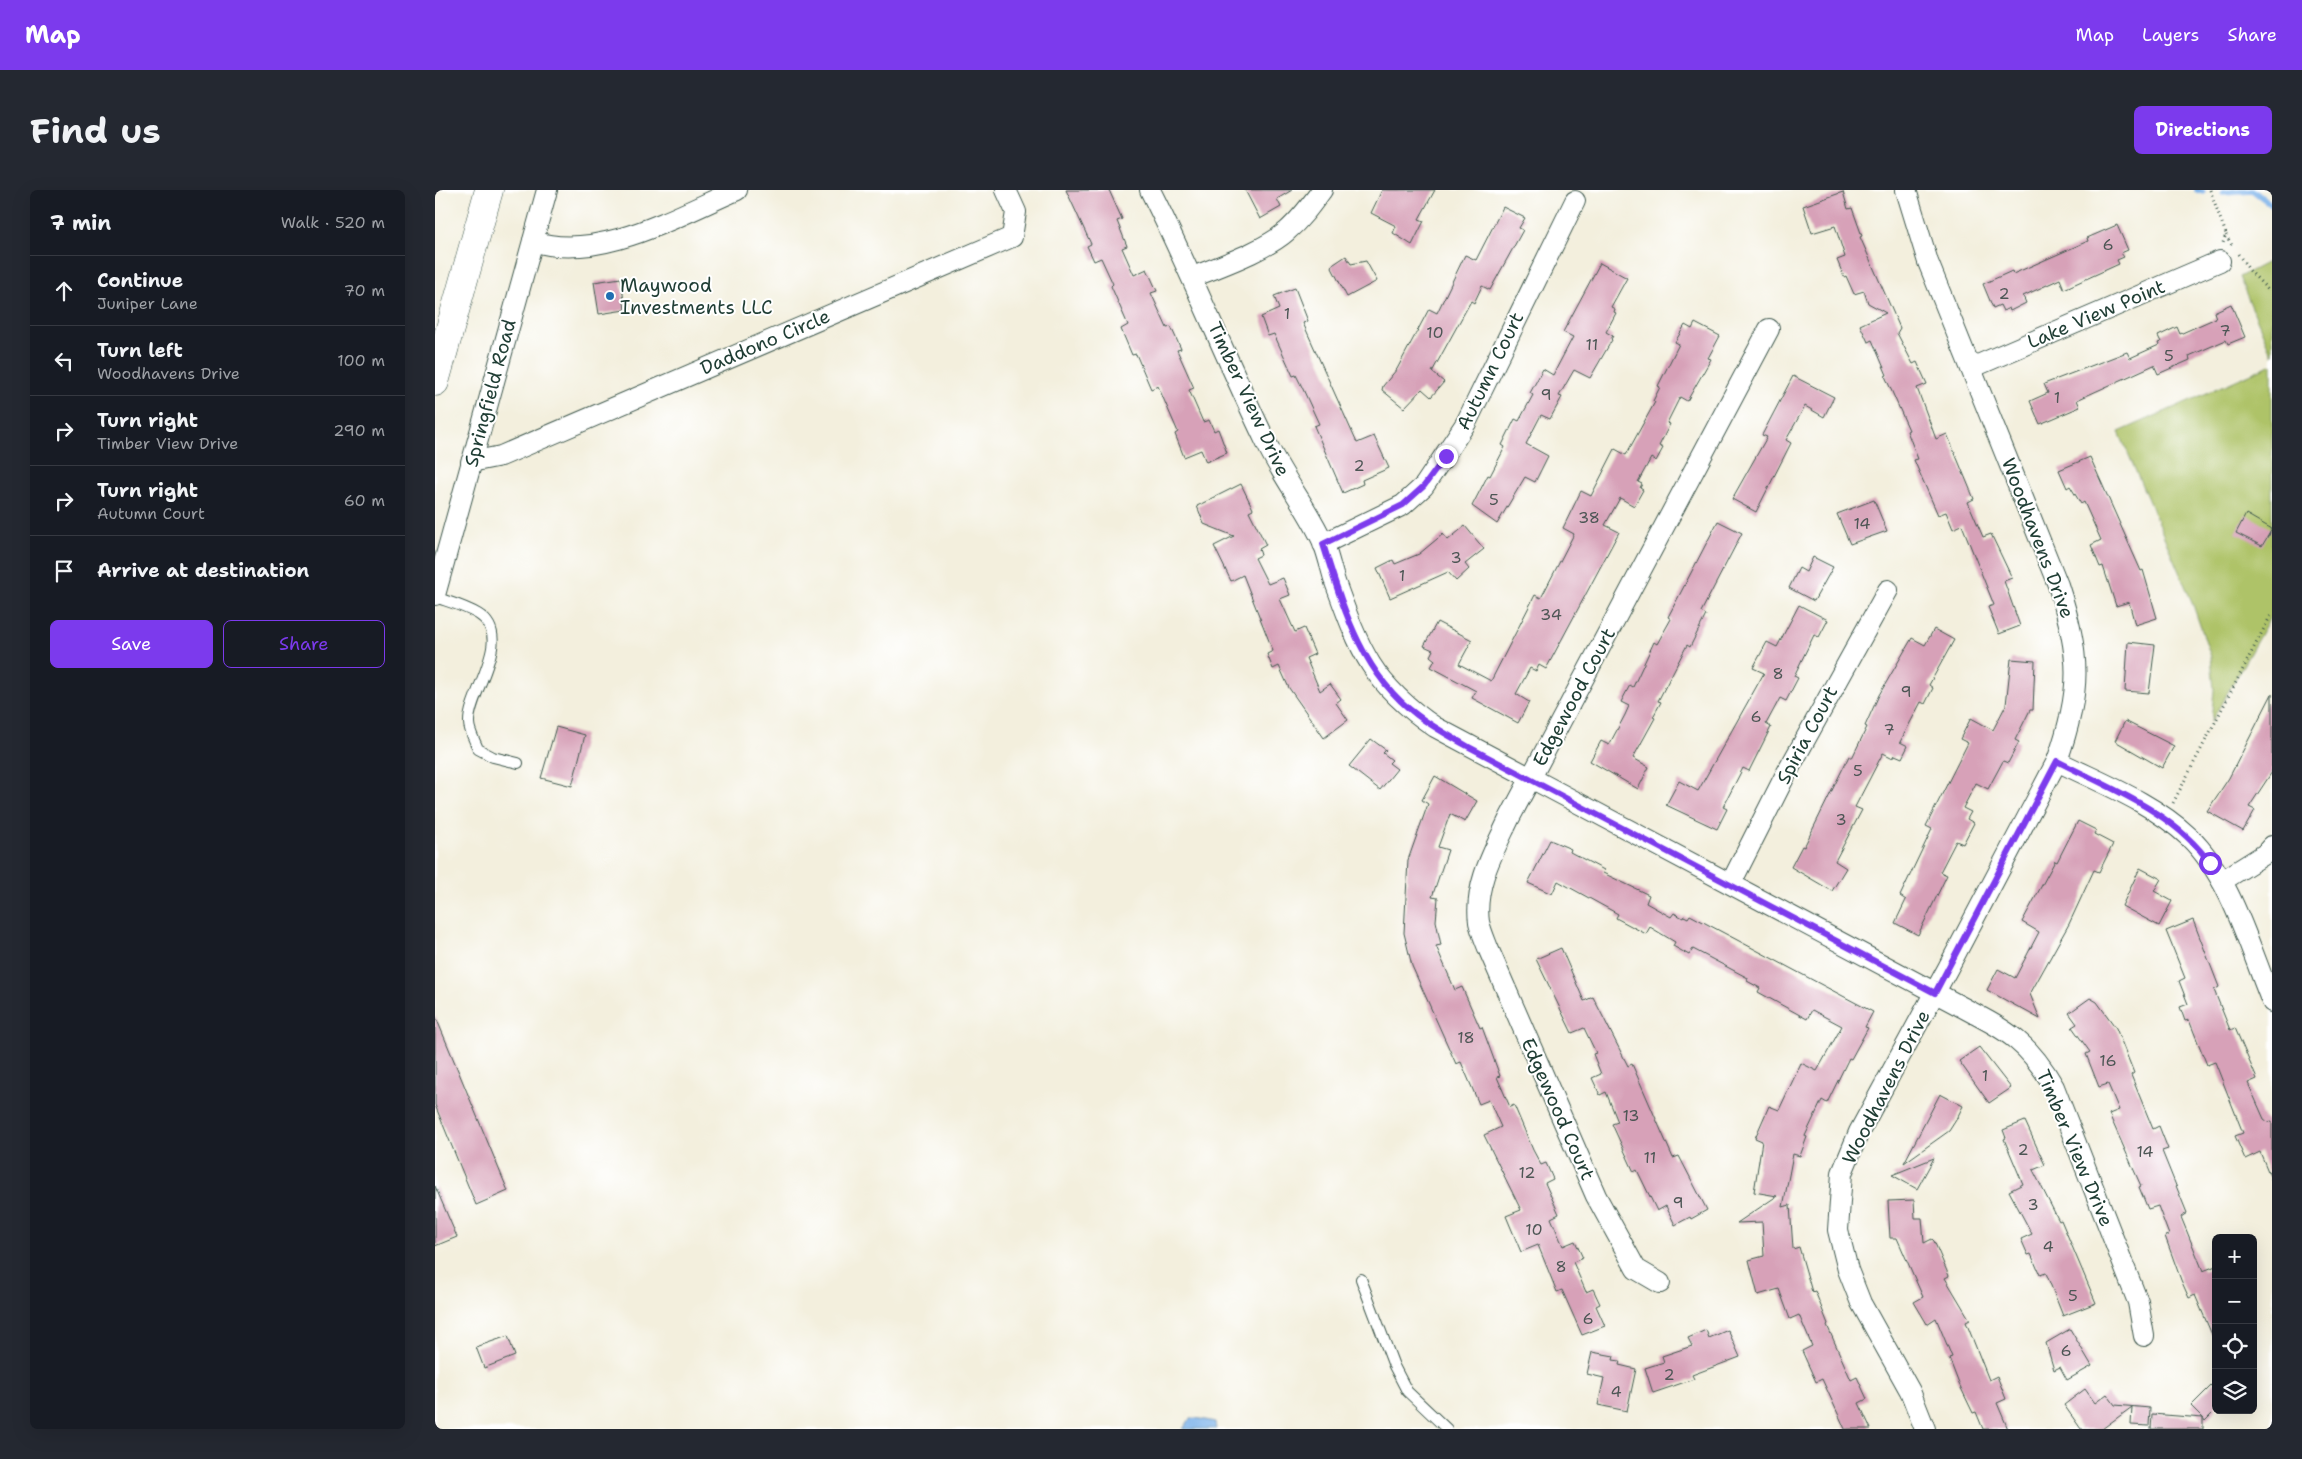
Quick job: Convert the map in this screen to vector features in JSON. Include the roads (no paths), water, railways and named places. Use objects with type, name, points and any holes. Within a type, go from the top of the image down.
[{"type":"highway","points":[[435,382],[489,190]]},
{"type":"street","name":"Springfield Road","points":[[435,596],[547,190]]},
{"type":"street","points":[[533,240],[549,246],[565,248],[612,240],[647,228],[737,190]]},
{"type":"street","name":"Daddono Circle","points":[[471,462],[501,456],[1012,237],[1017,212],[1006,190]]},
{"type":"street","name":"Timber View Drive","points":[[1150,190],[1193,277],[1267,444],[1283,475],[1303,503],[1323,544],[1356,640],[1381,680],[1409,708],[1435,728],[1731,883],[1995,1025],[2021,1043],[2040,1062],[2054,1087],[2138,1302],[2143,1336]]},
{"type":"street","points":[[1193,277],[1253,251],[1285,233],[1300,219],[1323,190]]},
{"type":"street","name":"Woodhavens Drive","points":[[1906,190],[1928,262],[2045,550],[2069,620],[2076,651],[2075,694],[2069,726],[2057,761],[1935,993],[1859,1132],[1842,1173],[1838,1205],[1838,1230],[1848,1270],[1861,1303],[1910,1391],[1925,1429]]},
{"type":"street","name":"Autumn Court","points":[[1323,544],[1403,505],[1424,486],[1466,423],[1575,201]]},
{"type":"street","name":"Lake View Point","points":[[1971,368],[2220,260]]},
{"type":"street","name":"Edgewood Court","points":[[1659,1283],[1636,1269],[1596,1196],[1502,981],[1479,924],[1478,904],[1490,857],[1769,329]]},
{"type":"street","name":"Spiria Court","points":[[1731,883],[1791,766],[1888,590]]},
{"type":"street","points":[[2057,761],[2135,800],[2188,836],[2202,851],[2222,881],[2272,1002]]},
{"type":"street","points":[[2222,881],[2265,854],[2272,846]]},
{"type":"lane","points":[[435,596],[479,614],[489,625],[492,638],[491,656],[470,714],[469,725],[478,749],[493,757],[518,763]]},
{"type":"lane","points":[[1361,1279],[1394,1366],[1407,1391],[1447,1429]]},
{"type":"water","points":[[1196,1418],[1215,1422],[1216,1429],[1183,1429],[1190,1419]]},
{"type":"waterway","points":[[2197,190],[2203,192]]},
{"type":"waterway","points":[[2223,192],[2252,190],[2272,205]]},
{"type":"place","name":"Maywood Investments LLC","points":[[610,296]]}]
